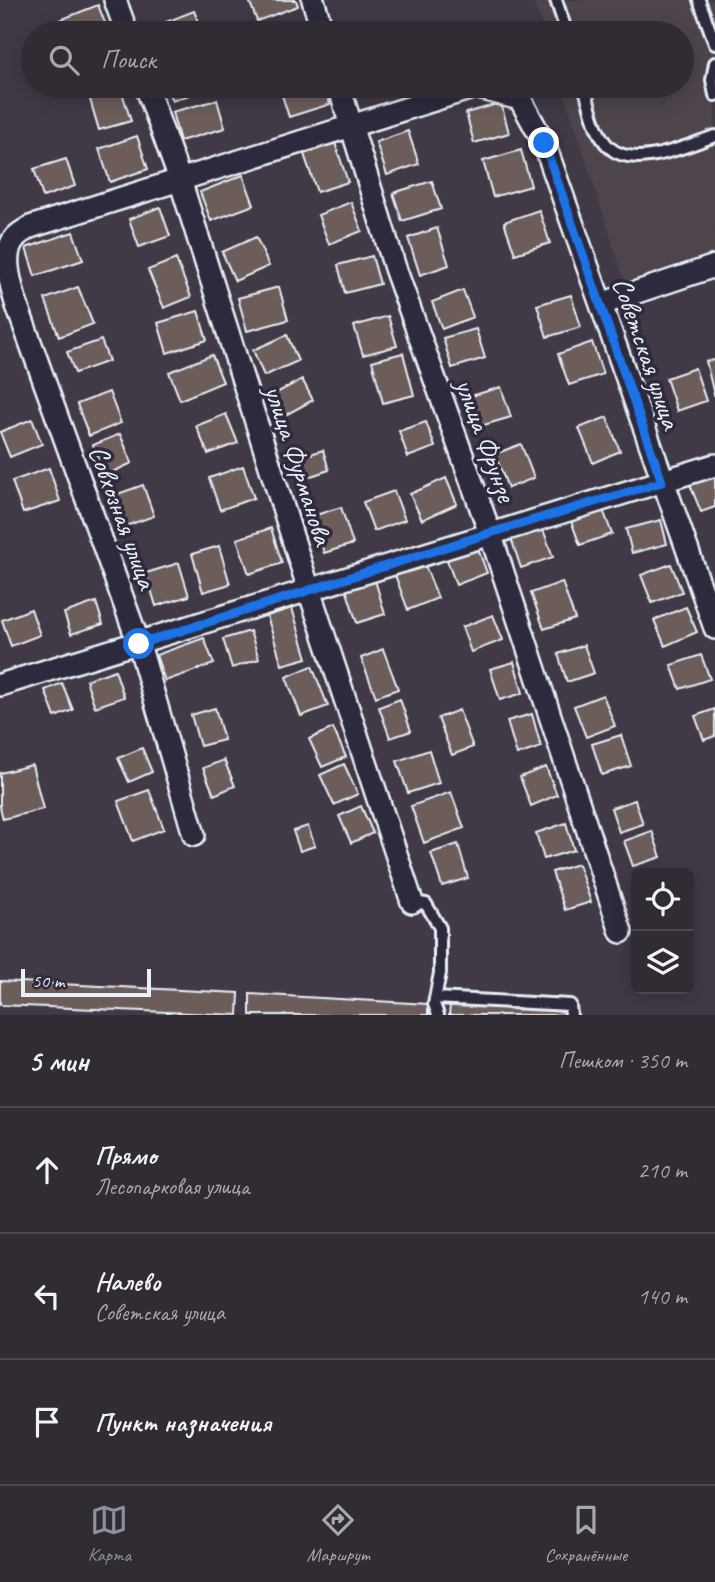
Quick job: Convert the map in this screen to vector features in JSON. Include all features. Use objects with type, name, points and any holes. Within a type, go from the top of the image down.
[{"type":"street","points":[[115,0],[123,21]]},
{"type":"street","points":[[313,0],[319,21]]},
{"type":"street","name":"улица Фурманова","points":[[150,98],[180,180],[309,590],[412,902]]},
{"type":"street","name":"улица Фрунзе","points":[[343,98],[395,268],[490,533],[621,932]]},
{"type":"street","name":"Советская улица","points":[[352,126],[440,98]]},
{"type":"street","name":"Советская улица","points":[[516,98],[520,99],[544,143],[715,628]]},
{"type":"street","points":[[180,180],[352,126]]},
{"type":"street","name":"Совхозная улица","points":[[180,180],[30,227],[15,237],[9,251],[9,275],[16,303],[139,644],[194,835]]},
{"type":"street","points":[[601,304],[715,266]]},
{"type":"street","points":[[0,685],[715,465]]},
{"type":"lane","points":[[556,0],[563,21]]},
{"type":"lane","points":[[699,0],[715,44]]},
{"type":"lane","points":[[715,63],[712,80],[715,95]]},
{"type":"lane","points":[[588,98],[599,132],[609,148],[622,155],[637,158],[656,155],[715,136]]},
{"type":"lane","points":[[412,902],[426,904],[440,928],[440,973],[435,998],[438,1015]]},
{"type":"lane","points":[[435,998],[570,1005],[571,1015]]},
{"type":"shaded area","points":[[533,0],[715,0],[715,256],[626,285],[566,98],[694,98],[694,21],[541,21]]},
{"type":"building","points":[[249,0],[296,0],[298,6],[257,21]]},
{"type":"building","points":[[98,5],[104,21],[60,21]]},
{"type":"building","points":[[194,11],[198,21],[168,21]]},
{"type":"building","points":[[90,98],[124,98],[131,121],[99,130]]},
{"type":"building","points":[[283,98],[328,98],[330,104],[289,117]]},
{"type":"building","points":[[217,100],[225,128],[180,141],[172,112]]},
{"type":"building","points":[[501,103],[509,133],[474,143],[466,113]]},
{"type":"building","points":[[408,131],[419,164],[387,175],[376,142]]},
{"type":"building","points":[[137,136],[148,169],[110,182],[99,149]]},
{"type":"building","points":[[335,143],[348,182],[317,192],[304,154]]},
{"type":"building","points":[[521,150],[531,186],[493,197],[483,161]]},
{"type":"building","points":[[66,159],[75,186],[43,197],[34,169]]},
{"type":"building","points":[[243,175],[254,205],[211,221],[200,192]]},
{"type":"building","points":[[432,181],[441,209],[402,221],[393,193]]},
{"type":"building","points":[[351,202],[362,231],[329,244],[318,215]]},
{"type":"building","points":[[160,207],[170,236],[139,247],[129,219]]},
{"type":"building","points":[[539,210],[550,243],[515,254],[504,222]]},
{"type":"building","points":[[437,228],[449,265],[420,275],[408,238]]},
{"type":"building","points":[[73,232],[83,260],[35,276],[26,248]]},
{"type":"building","points":[[256,237],[269,266],[235,281],[222,252]]},
{"type":"building","points":[[372,256],[380,284],[345,293],[338,265]]},
{"type":"building","points":[[176,259],[191,297],[164,308],[148,270]]},
{"type":"building","points":[[78,287],[93,324],[59,337],[45,299]]},
{"type":"building","points":[[279,287],[288,320],[247,331],[238,298]]},
{"type":"building","points":[[463,290],[473,317],[442,329],[432,302]]},
{"type":"building","points":[[571,295],[581,327],[547,337],[537,305]]},
{"type":"building","points":[[198,311],[207,340],[167,353],[158,323]]},
{"type":"building","points":[[388,316],[397,346],[363,355],[354,326]]},
{"type":"building","points":[[476,329],[485,358],[452,368],[443,338]]},
{"type":"building","points":[[287,335],[298,361],[264,376],[253,350]]},
{"type":"building","points":[[101,340],[109,361],[75,373],[67,352]]},
{"type":"building","points":[[592,342],[603,374],[569,385],[558,354]]},
{"type":"building","points":[[403,353],[414,395],[383,403],[372,361]]},
{"type":"building","points":[[212,355],[223,382],[180,400],[169,372]]},
{"type":"building","points":[[715,360],[715,395],[714,395],[706,361]]},
{"type":"building","points":[[695,368],[706,401],[677,411],[666,378]]},
{"type":"building","points":[[302,379],[313,400],[282,417],[271,396]]},
{"type":"building","points":[[501,387],[511,417],[477,427],[468,397]]},
{"type":"building","points":[[109,392],[121,423],[89,436],[77,404]]},
{"type":"building","points":[[226,414],[238,443],[208,454],[196,426]]},
{"type":"building","points":[[607,417],[620,451],[593,463],[579,428]]},
{"type":"building","points":[[32,419],[42,444],[10,457],[0,432]]},
{"type":"building","points":[[426,422],[435,447],[408,457],[399,431]]},
{"type":"building","points":[[120,434],[132,463],[106,475],[93,445]]},
{"type":"building","points":[[521,444],[534,478],[508,488],[495,454]]},
{"type":"building","points":[[323,450],[329,470],[302,479],[295,459]]},
{"type":"building","points":[[243,466],[254,498],[220,510],[209,478]]},
{"type":"building","points":[[49,468],[60,501],[23,513],[12,481]]},
{"type":"building","points":[[715,471],[715,507],[701,512],[689,482]]},
{"type":"building","points":[[446,478],[457,504],[422,520],[410,494]]},
{"type":"building","points":[[143,485],[154,516],[123,527],[112,496]]},
{"type":"building","points":[[394,491],[405,520],[374,531],[363,502]]},
{"type":"building","points":[[341,507],[353,544],[324,553],[313,516]]},
{"type":"building","points":[[602,507],[612,534],[580,545],[570,518]]},
{"type":"building","points":[[661,520],[667,544],[632,553],[626,529]]},
{"type":"building","points":[[541,524],[553,557],[521,568],[510,535]]},
{"type":"building","points":[[271,528],[282,563],[249,574],[237,539]]},
{"type":"building","points":[[219,546],[230,584],[203,592],[192,554]]},
{"type":"building","points":[[477,546],[487,573],[456,585],[446,557]]},
{"type":"building","points":[[179,563],[189,596],[156,606],[146,573]]},
{"type":"building","points":[[424,563],[438,598],[408,610],[395,575]]},
{"type":"building","points":[[671,564],[682,592],[652,603],[641,575]]},
{"type":"building","points":[[375,580],[385,614],[357,623],[346,589]]},
{"type":"building","points":[[562,582],[575,619],[544,629],[531,593]]},
{"type":"building","points":[[96,602],[103,624],[71,634],[64,613]]},
{"type":"building","points":[[686,607],[697,632],[665,646],[654,620]]},
{"type":"building","points":[[292,608],[307,658],[282,665],[267,616]]},
{"type":"building","points":[[31,609],[40,635],[11,646],[2,620]]},
{"type":"building","points":[[493,615],[503,640],[471,652],[462,627]]},
{"type":"building","points":[[250,631],[259,659],[232,668],[223,639]]},
{"type":"building","points":[[204,638],[214,664],[165,681],[156,655]]},
{"type":"building","points":[[584,645],[594,673],[567,682],[558,654]]},
{"type":"building","points":[[383,649],[398,689],[376,697],[361,658]]},
{"type":"building","points":[[701,655],[710,679],[680,689],[671,665]]},
{"type":"building","points":[[514,662],[523,693],[500,700],[490,669]]},
{"type":"building","points":[[312,666],[328,706],[301,716],[286,677]]},
{"type":"building","points":[[115,670],[124,697],[95,707],[86,680]]},
{"type":"building","points":[[62,683],[73,710],[55,717],[45,690]]},
{"type":"building","points":[[603,695],[615,726],[586,737],[574,706]]},
{"type":"building","points":[[400,699],[411,731],[390,738],[379,707]]},
{"type":"building","points":[[215,708],[224,740],[200,746],[191,715]]},
{"type":"building","points":[[715,709],[715,736],[704,740],[695,716]]},
{"type":"building","points":[[459,710],[473,747],[452,755],[438,718]]},
{"type":"building","points":[[532,714],[541,747],[517,755],[507,721]]},
{"type":"building","points":[[333,728],[346,757],[322,767],[309,739]]},
{"type":"building","points":[[621,735],[631,766],[602,775],[592,744]]},
{"type":"building","points":[[142,748],[152,772],[129,782],[118,758]]},
{"type":"building","points":[[429,750],[439,783],[408,793],[397,761]]},
{"type":"building","points":[[224,760],[235,786],[214,795],[203,768]]},
{"type":"building","points":[[344,764],[358,794],[334,805],[320,775]]},
{"type":"building","points":[[32,765],[43,809],[3,819],[0,807],[0,773]]},
{"type":"building","points":[[546,767],[557,795],[531,806],[520,777]]},
{"type":"building","points":[[149,790],[164,829],[133,841],[118,801]]},
{"type":"building","points":[[451,792],[464,828],[424,843],[411,806]]},
{"type":"building","points":[[635,800],[643,824],[619,832],[611,808]]},
{"type":"building","points":[[361,806],[373,833],[351,843],[339,816]]},
{"type":"building","points":[[566,823],[574,850],[544,859],[536,833]]},
{"type":"building","points":[[308,826],[315,846],[300,851],[293,831]]},
{"type":"building","points":[[652,831],[661,857],[633,866],[624,841]]},
{"type":"building","points":[[458,844],[468,878],[442,886],[431,853]]},
{"type":"building","points":[[578,864],[591,902],[565,910],[552,872]]},
{"type":"building","points":[[0,981],[239,993],[238,1015],[0,1005]]},
{"type":"building","points":[[250,994],[428,1004],[428,1015],[250,1015]]},
{"type":"building","points":[[450,1005],[565,1010],[565,1015],[449,1015]]},
{"type":"route","points":[[139,644],[490,533],[662,482],[544,143]]}]
